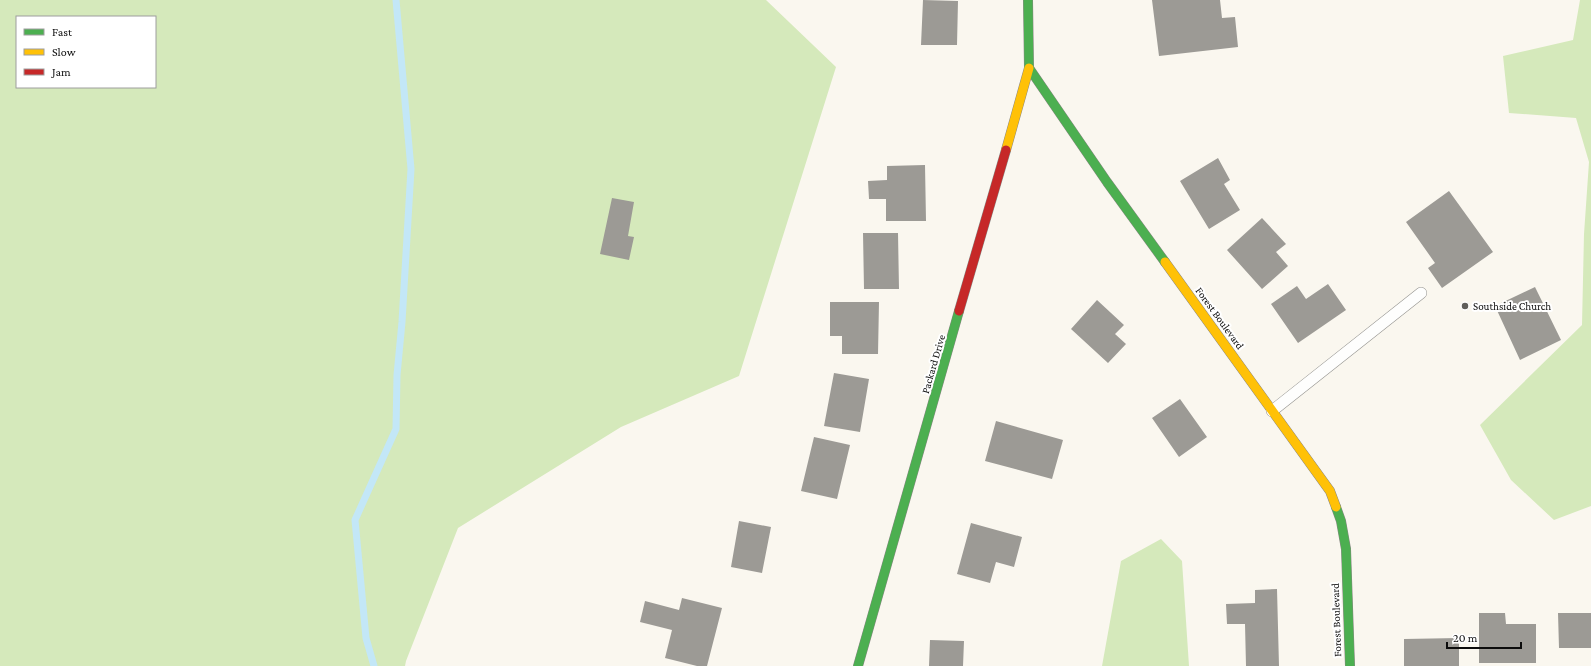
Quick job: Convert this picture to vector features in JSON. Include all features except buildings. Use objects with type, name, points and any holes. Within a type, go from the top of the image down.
[{"type":"street","points":[[1028,0],[1029,68]]},
{"type":"street","name":"Forest Boulevard","points":[[1029,68],[1107,182],[1330,491],[1342,521],[1346,549],[1350,666]]},
{"type":"street","name":"Packard Drive","points":[[858,666],[1029,68]]},
{"type":"lane","points":[[1272,411],[1421,293]]},
{"type":"green space","points":[[0,0],[766,0],[836,67],[739,376],[621,427],[458,528],[405,666],[0,666]]},
{"type":"green space","points":[[1580,0],[1591,0],[1591,506],[1554,520],[1511,480],[1480,425],[1582,325],[1584,234],[1589,162],[1576,118],[1509,113],[1503,56],[1573,40]]},
{"type":"green space","points":[[1161,539],[1182,561],[1189,666],[1102,666],[1121,561]]},
{"type":"waterway","points":[[374,666],[366,638],[355,520],[396,429],[397,375],[402,322],[411,169],[396,0]]},
{"type":"traffic: fast","points":[[1028,0],[1029,68],[1107,182],[1165,262]]},
{"type":"traffic: fast","points":[[858,666],[959,311]]},
{"type":"traffic: fast","points":[[1336,507],[1341,521],[1346,549],[1350,666]]},
{"type":"traffic: slow","points":[[1006,150],[1029,68]]},
{"type":"traffic: slow","points":[[1165,262],[1330,491],[1336,507]]},
{"type":"traffic: jam","points":[[959,311],[1006,150]]},
{"type":"place","name":"Southside Church","points":[[1465,306]]}]
